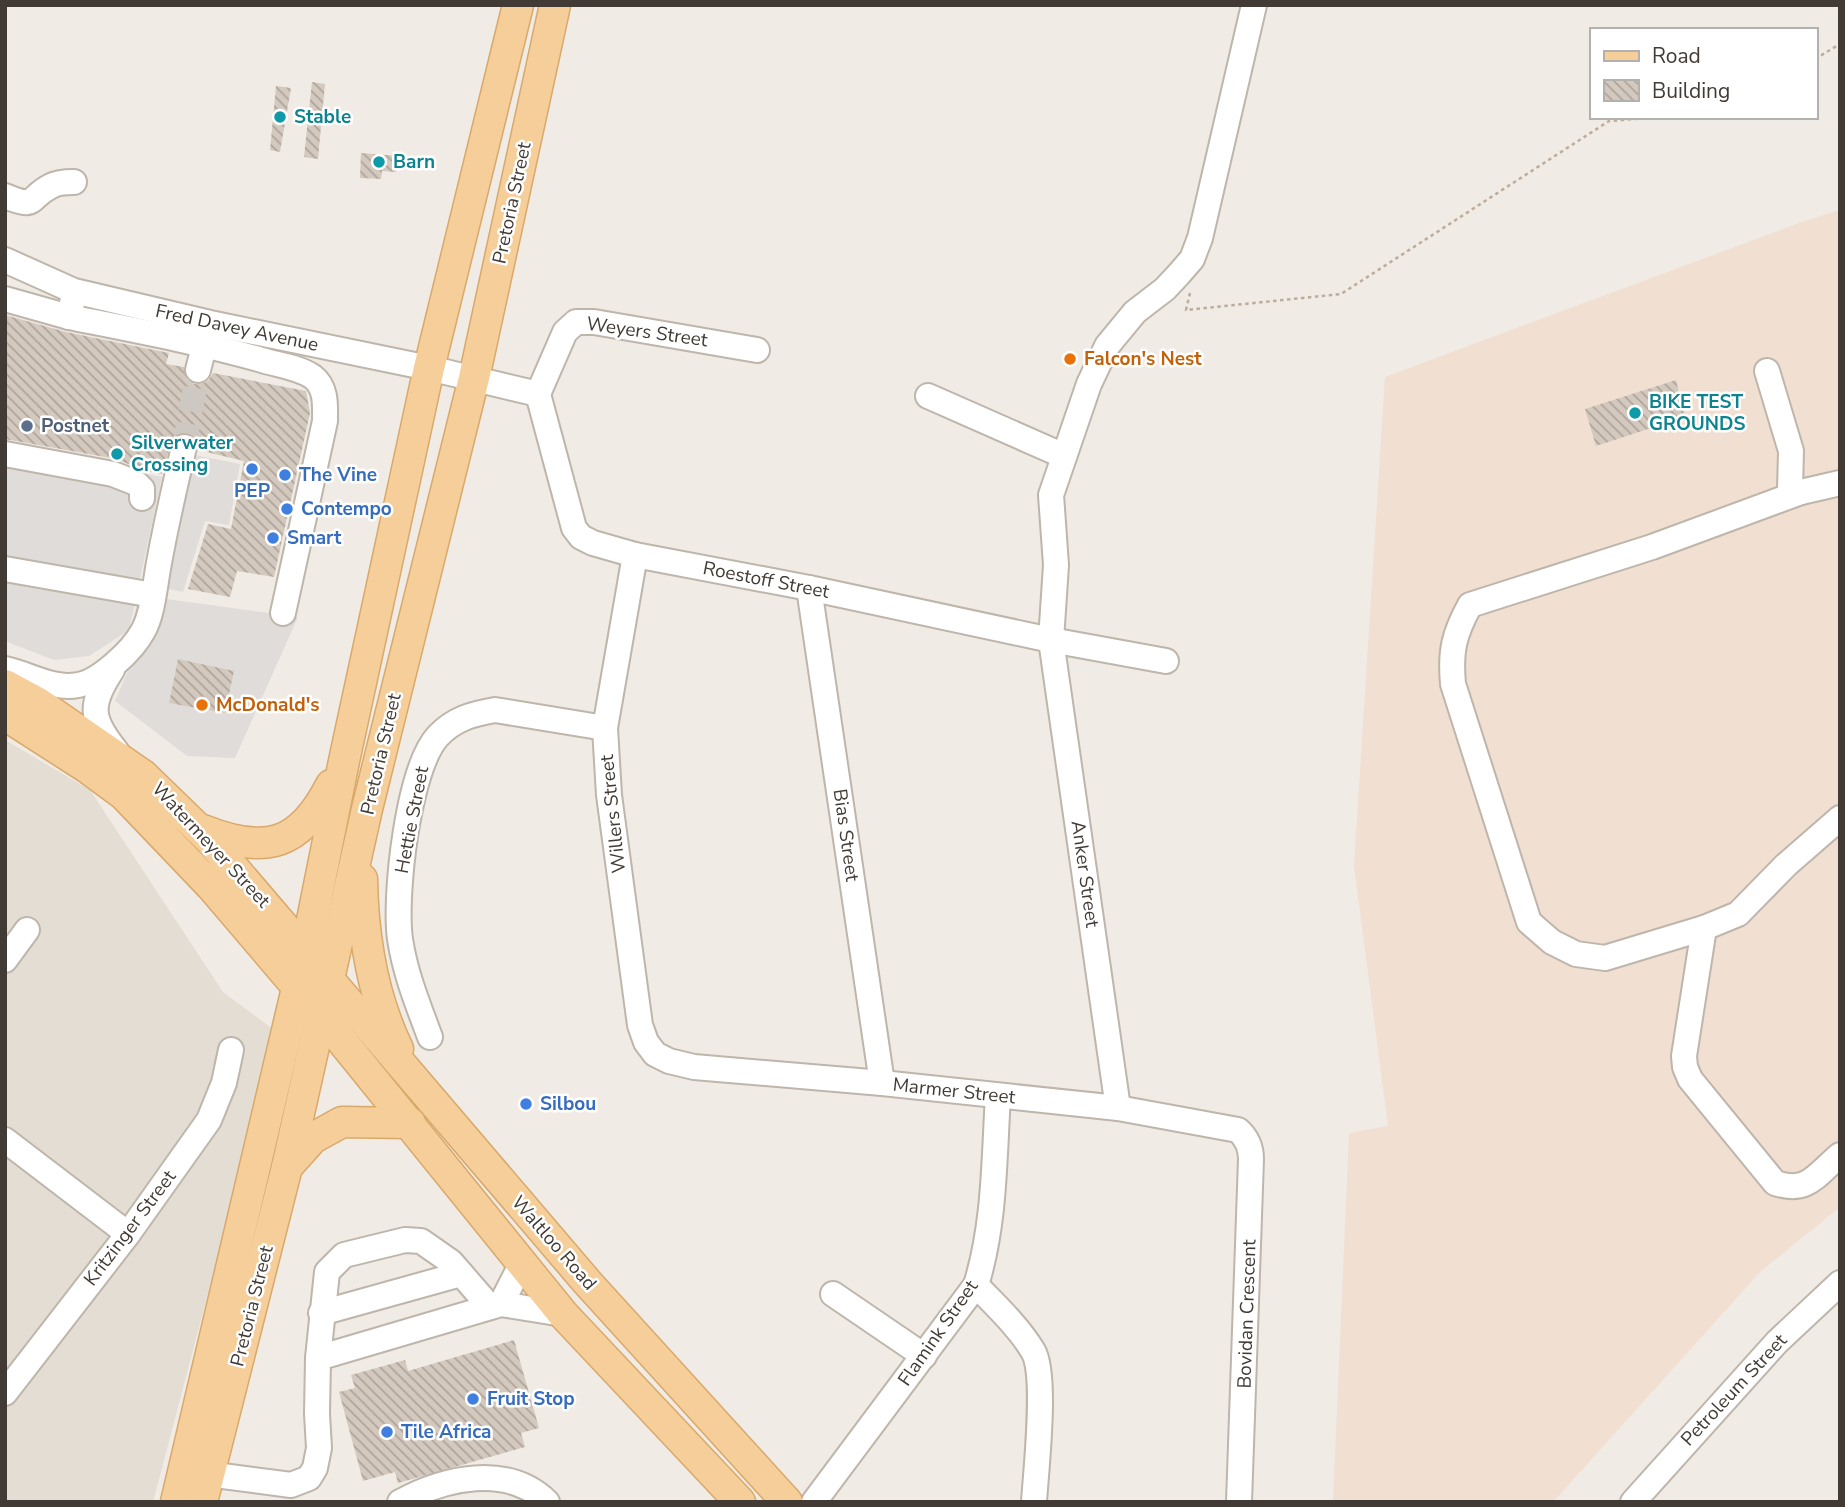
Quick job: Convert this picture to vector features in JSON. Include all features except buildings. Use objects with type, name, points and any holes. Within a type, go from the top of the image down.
[{"type":"main road","name":"Pretoria Street","points":[[198,1482],[344,761],[429,368],[518,5]]},
{"type":"main road","name":"Pretoria Street","points":[[176,1502],[198,1482],[286,1167],[367,809],[474,378],[555,5]]},
{"type":"main road","name":"Watermeyer Street","points":[[5,685],[40,704],[143,775],[247,880],[329,979]]},
{"type":"main road","name":"Watermeyer Street","points":[[5,715],[124,795],[212,887],[321,1015]]},
{"type":"main road","points":[[196,827],[253,844],[283,838],[299,831],[313,816],[344,761]]},
{"type":"main road","points":[[367,809],[362,877],[367,946],[385,1017],[396,1046],[419,1086]]},
{"type":"main road","name":"Waltloo Road","points":[[329,979],[587,1282],[786,1502]]},
{"type":"main road","name":"Waltloo Road","points":[[321,1015],[563,1314],[740,1502]]},
{"type":"main road","points":[[286,1167],[313,1138],[342,1122],[410,1123]]},
{"type":"street","name":"Anker Street","points":[[1118,1108],[1051,640],[1056,565],[1051,495],[1089,384],[1107,346],[1135,312],[1165,289],[1192,259],[1200,238],[1254,5]]},
{"type":"street","points":[[5,196],[19,202],[31,202],[56,184],[74,181]]},
{"type":"street","name":"Fred Davey Avenue","points":[[5,260],[74,291],[207,334],[429,368],[474,378]]},
{"type":"street","points":[[69,317],[74,291]]},
{"type":"street","points":[[5,299],[69,317],[207,334],[313,377],[323,389],[326,402],[325,421],[283,613]]},
{"type":"street","name":"Weyers Street","points":[[538,394],[565,332],[580,321],[617,324],[757,350]]},
{"type":"street","points":[[198,370],[207,334]]},
{"type":"street","points":[[1767,371],[1788,438],[1790,488],[1793,492],[1801,492]]},
{"type":"street","points":[[474,378],[538,394]]},
{"type":"street","name":"Roestoff Street","points":[[538,394],[574,528],[581,537],[593,543],[635,555],[1166,661]]},
{"type":"street","points":[[928,396],[1064,456]]},
{"type":"street","points":[[124,761],[102,734],[96,722],[94,708],[97,694],[115,664],[144,630],[174,528],[184,447]]},
{"type":"street","points":[[5,454],[113,474],[136,483],[142,489],[142,498]]},
{"type":"street","points":[[1840,483],[1801,492],[1665,542],[1470,605],[1457,628],[1450,657],[1452,684],[1529,922],[1552,942],[1576,954],[1605,958],[1704,928],[1738,914],[1786,865],[1840,818]]},
{"type":"street","name":"Willers Street","points":[[635,555],[605,728],[609,795],[640,1025],[654,1054],[669,1061]]},
{"type":"street","points":[[5,569],[153,595]]},
{"type":"street","name":"Bias Street","points":[[809,588],[882,1083]]},
{"type":"street","points":[[5,669],[64,686],[89,682],[115,664]]},
{"type":"street","name":"Hettie Street","points":[[430,1037],[409,981],[400,938],[399,879],[422,761],[436,738],[451,724],[495,710],[605,728]]},
{"type":"street","points":[[1704,928],[1684,1056],[1690,1079],[1775,1183],[1791,1188],[1803,1186],[1840,1155]]},
{"type":"street","points":[[5,960],[27,930]]},
{"type":"street","name":"Kritzinger Street","points":[[5,1393],[128,1234],[209,1120],[224,1083],[231,1050]]},
{"type":"street","name":"Marmer Street","points":[[669,1061],[694,1067],[882,1083],[1118,1108],[1238,1130]]},
{"type":"street","name":"Flamink Street","points":[[814,1502],[976,1285],[990,1221],[998,1096]]},
{"type":"street","name":"Bovidan Crescent","points":[[1238,1130],[1247,1139],[1251,1151],[1239,1502]]},
{"type":"street","points":[[5,1140],[128,1234]]},
{"type":"street","points":[[198,1482],[291,1485],[309,1478],[315,1468],[319,1448],[318,1358],[327,1272],[344,1255],[405,1240],[421,1241],[436,1249],[496,1306]]},
{"type":"street","points":[[496,1306],[522,1263]]},
{"type":"street","points":[[321,1313],[461,1274]]},
{"type":"street","name":"Petroleum Street","points":[[1633,1502],[1777,1342],[1840,1283]]},
{"type":"street","points":[[976,1285],[1001,1311],[1033,1351],[1037,1361],[1040,1386],[1034,1502]]},
{"type":"street","points":[[834,1294],[924,1356]]},
{"type":"street","points":[[318,1358],[496,1306],[563,1314]]},
{"type":"street","points":[[400,1502],[424,1490],[458,1481],[492,1478],[528,1487],[547,1502]]},
{"type":"path","points":[[1817,58],[1840,44]]},
{"type":"path","points":[[1191,286],[1186,310],[1341,294],[1609,121],[1636,119]]},
{"type":"shaded area","points":[[1840,210],[1840,1207],[1760,1272],[1553,1502],[1333,1502],[1349,1133],[1388,1126],[1354,866],[1385,377]]},
{"type":"shaded area","points":[[5,445],[162,477],[129,630],[89,656],[54,660],[5,641]]},
{"type":"shaded area","points":[[190,454],[240,464],[229,525],[205,521],[183,592],[159,587]]},
{"type":"shaded area","points":[[159,598],[298,617],[235,758],[187,756],[115,701]]},
{"type":"shaded area","points":[[5,740],[90,790],[223,992],[277,1032],[153,1502],[5,1502]]},
{"type":"tunnel","points":[[184,447],[198,370]]},
{"type":"place","name":"Stable","points":[[280,117]]},
{"type":"place","name":"Barn","points":[[379,162]]},
{"type":"place","name":"Falcon's Nest","points":[[1070,359]]},
{"type":"place","name":"BIKE TEST GROUNDS","points":[[1635,413]]},
{"type":"place","name":"Postnet","points":[[27,426]]},
{"type":"place","name":"Silverwater Crossing","points":[[117,454]]},
{"type":"place","name":"PEP","points":[[252,469]]},
{"type":"place","name":"The Vine","points":[[285,475]]},
{"type":"place","name":"Contempo","points":[[287,509]]},
{"type":"place","name":"Smart","points":[[273,538]]},
{"type":"place","name":"McDonald's","points":[[202,705]]},
{"type":"place","name":"Silbou","points":[[526,1104]]},
{"type":"place","name":"Fruit Stop","points":[[473,1399]]},
{"type":"place","name":"Tile Africa","points":[[387,1432]]}]
